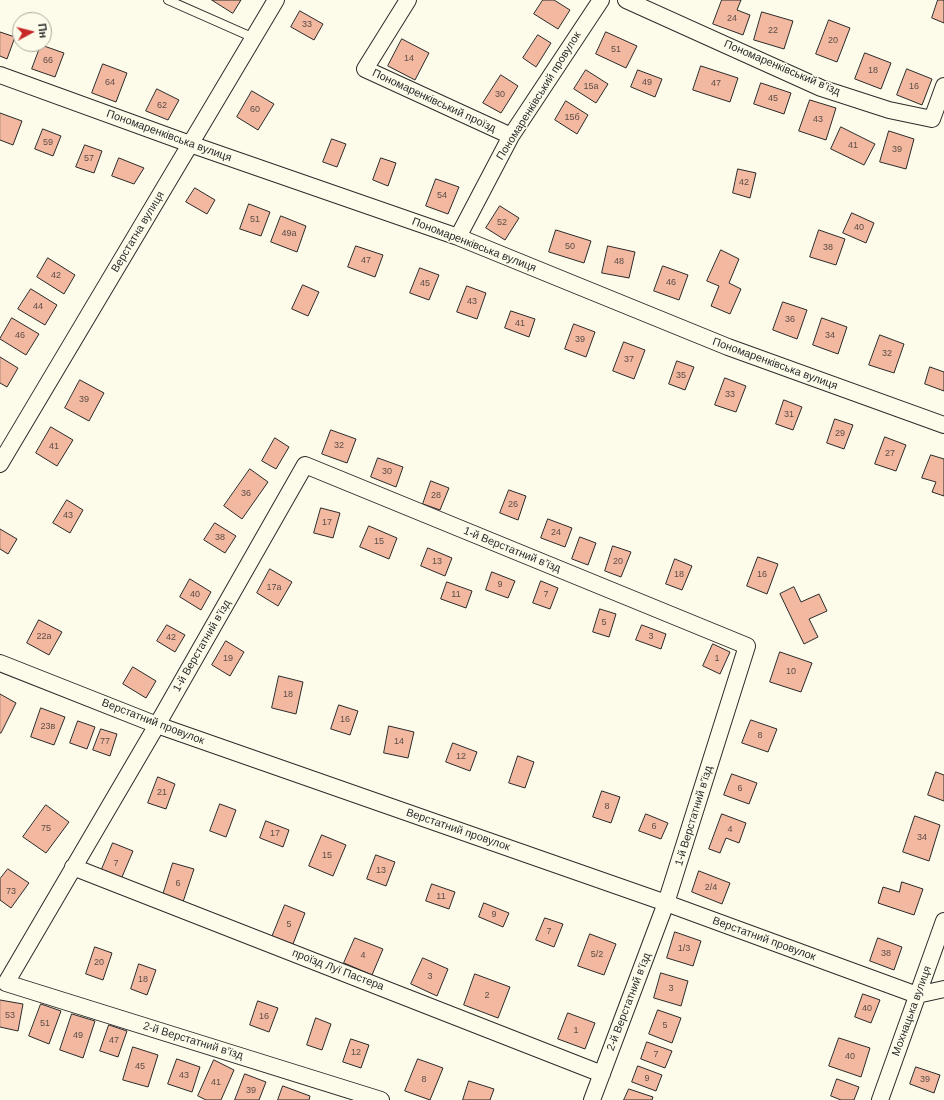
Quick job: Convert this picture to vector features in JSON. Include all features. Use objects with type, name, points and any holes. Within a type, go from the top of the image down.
[{"type":"street","name":"Верстатна вулиця","points":[[0,464],[276,0]]},
{"type":"street","name":"Пономаренківський проїзд","points":[[408,0],[365,69],[511,136]]},
{"type":"street","name":"Пономаренківський провулок","points":[[458,237],[511,136],[601,0]]},
{"type":"street","name":"Пономаренківський в’їзд","points":[[626,0],[821,88],[889,110],[932,119],[944,86]]},
{"type":"street","name":"Пономаренківська вулиця","points":[[0,75],[190,144],[458,237],[728,347],[944,425]]},
{"type":"street","name":"1-й Верстатний в’їзд","points":[[157,725],[305,465],[747,646],[666,903]]},
{"type":"street","name":"Верстатний провулок","points":[[0,663],[157,725],[666,903],[917,995]]},
{"type":"street","name":"2-й Верстатний в’їзд","points":[[157,725],[74,867],[3,982],[381,1100]]},
{"type":"street","name":"проїзд Луї Пастера","points":[[74,867],[602,1074]]},
{"type":"street","name":"2-й Верстатний в’їзд","points":[[592,1100],[666,903]]},
{"type":"street","name":"Мохнацька вулиця","points":[[880,1100],[944,921]]},
{"type":"street","points":[[917,995],[944,989]]},
{"type":"lane","points":[[168,0],[254,38]]},
{"type":"building","points":[[212,0],[241,0],[233,13]]},
{"type":"building","points":[[543,0],[554,0],[570,10],[558,29],[534,14]]},
{"type":"building","points":[[722,0],[741,0],[737,10],[750,15],[743,35],[713,24]]},
{"type":"building","points":[[938,0],[944,0],[944,23],[932,18]]},
{"type":"building","points":[[300,11],[323,24],[314,40],[291,27]]},
{"type":"building","points":[[762,12],[793,21],[784,49],[754,40]]},
{"type":"building","points":[[829,20],[850,28],[837,62],[816,54]]},
{"type":"building","points":[[0,32],[12,36],[12,45],[7,59],[0,56]]},
{"type":"building","points":[[606,32],[637,46],[626,68],[596,54]]},
{"type":"building","points":[[538,35],[551,43],[536,67],[523,58]]},
{"type":"building","points":[[402,39],[429,53],[415,80],[388,66]]},
{"type":"building","points":[[52,49],[64,53],[55,77],[32,69],[38,52],[52,52]]},
{"type":"building","points":[[865,53],[891,63],[881,89],[855,79]]},
{"type":"building","points":[[103,64],[127,73],[116,102],[92,93]]},
{"type":"building","points":[[701,66],[738,78],[730,102],[693,90]]},
{"type":"building","points":[[907,69],[932,79],[922,105],[897,95]]},
{"type":"building","points":[[586,70],[608,84],[596,103],[574,89]]},
{"type":"building","points":[[638,70],[662,79],[655,97],[631,87]]},
{"type":"building","points":[[501,75],[518,86],[501,113],[483,103]]},
{"type":"building","points":[[761,83],[791,93],[784,114],[754,104]]},
{"type":"building","points":[[157,89],[179,100],[168,120],[146,111]]},
{"type":"building","points":[[252,91],[274,104],[258,130],[237,117]]},
{"type":"building","points":[[810,100],[836,108],[826,140],[799,131]]},
{"type":"building","points":[[566,101],[588,115],[577,134],[555,120]]},
{"type":"building","points":[[0,113],[22,121],[13,145],[0,140]]},
{"type":"building","points":[[841,127],[875,144],[864,165],[831,149]]},
{"type":"building","points":[[43,129],[61,136],[53,156],[35,149]]},
{"type":"building","points":[[889,131],[914,139],[906,169],[880,162]]},
{"type":"building","points":[[332,139],[346,144],[337,167],[323,162]]},
{"type":"building","points":[[85,145],[102,151],[94,173],[76,167]]},
{"type":"building","points":[[119,158],[144,168],[134,184],[112,176]]},
{"type":"building","points":[[381,158],[396,163],[388,186],[373,180]]},
{"type":"building","points":[[738,169],[756,173],[750,198],[733,193]]},
{"type":"building","points":[[436,179],[459,187],[448,214],[426,206]]},
{"type":"building","points":[[195,188],[215,200],[207,214],[186,202]]},
{"type":"building","points":[[249,204],[270,212],[261,236],[240,229]]},
{"type":"building","points":[[500,206],[519,218],[505,240],[486,228]]},
{"type":"building","points":[[852,213],[874,223],[866,243],[843,233]]},
{"type":"building","points":[[281,216],[306,226],[297,252],[271,242]]},
{"type":"building","points":[[556,230],[591,241],[584,263],[549,252]]},
{"type":"building","points":[[819,230],[845,239],[836,265],[810,257]]},
{"type":"building","points":[[356,246],[383,255],[375,277],[348,267]]},
{"type":"building","points":[[608,246],[635,252],[629,278],[602,273]]},
{"type":"building","points":[[721,250],[739,259],[729,283],[741,289],[730,314],[711,306],[719,286],[707,281]]},
{"type":"building","points":[[48,258],[75,275],[64,294],[37,277]]},
{"type":"building","points":[[663,266],[688,275],[679,300],[654,291]]},
{"type":"building","points":[[420,268],[439,275],[429,300],[410,293]]},
{"type":"building","points":[[303,285],[319,292],[308,316],[292,309]]},
{"type":"building","points":[[467,286],[486,293],[477,319],[457,312]]},
{"type":"building","points":[[31,289],[57,305],[45,325],[18,309]]},
{"type":"building","points":[[783,302],[807,310],[797,339],[773,330]]},
{"type":"building","points":[[511,311],[535,319],[529,337],[505,328]]},
{"type":"building","points":[[12,318],[39,334],[26,355],[0,339]]},
{"type":"building","points":[[822,318],[847,327],[838,354],[813,345]]},
{"type":"building","points":[[574,324],[595,332],[586,357],[565,349]]},
{"type":"building","points":[[880,335],[904,344],[894,373],[869,365]]},
{"type":"building","points":[[624,342],[645,350],[634,379],[613,371]]},
{"type":"building","points":[[0,357],[18,368],[7,387],[0,383]]},
{"type":"building","points":[[677,361],[694,367],[685,390],[669,384]]},
{"type":"building","points":[[930,367],[944,372],[944,391],[925,384]]},
{"type":"building","points":[[725,378],[746,386],[736,412],[715,405]]},
{"type":"building","points":[[80,380],[104,393],[89,421],[65,408]]},
{"type":"building","points":[[784,400],[802,407],[793,430],[776,424]]},
{"type":"building","points":[[835,419],[853,425],[844,449],[827,443]]},
{"type":"building","points":[[51,427],[73,440],[57,466],[36,453]]},
{"type":"building","points":[[331,430],[356,439],[347,463],[322,454]]},
{"type":"building","points":[[885,437],[906,445],[896,471],[875,464]]},
{"type":"building","points":[[275,438],[289,447],[276,469],[262,461]]},
{"type":"building","points":[[931,455],[944,459],[944,496],[932,492],[936,482],[922,478]]},
{"type":"building","points":[[378,458],[403,467],[396,487],[371,477]]},
{"type":"building","points":[[250,469],[268,482],[242,519],[224,506]]},
{"type":"building","points":[[431,481],[449,488],[440,510],[423,504]]},
{"type":"building","points":[[509,490],[526,496],[518,520],[500,513]]},
{"type":"building","points":[[67,500],[83,510],[70,533],[53,523]]},
{"type":"building","points":[[321,508],[340,513],[333,538],[314,533]]},
{"type":"building","points":[[548,519],[572,528],[565,547],[541,538]]},
{"type":"building","points":[[215,523],[236,536],[225,553],[204,540]]},
{"type":"building","points":[[369,526],[397,538],[389,559],[360,547]]},
{"type":"building","points":[[0,529],[17,539],[8,554],[0,549]]},
{"type":"building","points":[[580,537],[596,543],[588,565],[572,559]]},
{"type":"building","points":[[613,546],[631,552],[621,577],[605,571]]},
{"type":"building","points":[[428,548],[452,558],[445,576],[421,566]]},
{"type":"building","points":[[758,557],[778,564],[767,594],[747,586]]},
{"type":"building","points":[[675,559],[692,566],[682,590],[666,584]]},
{"type":"building","points":[[270,569],[292,582],[278,606],[257,593]]},
{"type":"building","points":[[492,572],[515,581],[508,598],[486,590]]},
{"type":"building","points":[[190,579],[211,592],[201,610],[180,597]]},
{"type":"building","points":[[541,581],[558,588],[550,609],[533,603]]},
{"type":"building","points":[[447,582],[472,591],[466,608],[441,599]]},
{"type":"building","points":[[794,587],[801,602],[819,594],[827,611],[809,619],[818,637],[804,644],[780,594]]},
{"type":"building","points":[[600,609],[616,614],[609,637],[593,632]]},
{"type":"building","points":[[39,620],[62,632],[49,655],[27,643]]},
{"type":"building","points":[[167,625],[185,635],[175,652],[157,641]]},
{"type":"building","points":[[642,625],[666,634],[661,649],[636,640]]},
{"type":"building","points":[[226,641],[244,652],[230,676],[212,665]]},
{"type":"building","points":[[713,644],[730,652],[720,674],[703,666]]},
{"type":"building","points":[[780,652],[812,663],[801,692],[770,682]]},
{"type":"building","points":[[133,667],[156,681],[146,698],[123,684]]},
{"type":"building","points":[[279,676],[303,682],[296,714],[272,708]]},
{"type":"building","points":[[0,694],[16,703],[1,733],[0,733]]},
{"type":"building","points":[[339,705],[358,711],[350,735],[331,729]]},
{"type":"building","points":[[41,708],[65,717],[54,745],[31,737]]},
{"type":"building","points":[[751,720],[777,729],[768,752],[742,743]]},
{"type":"building","points":[[78,721],[95,727],[87,749],[70,743]]},
{"type":"building","points":[[389,726],[414,732],[408,758],[384,753]]},
{"type":"building","points":[[101,729],[117,734],[110,756],[93,750]]},
{"type":"building","points":[[453,743],[477,752],[470,771],[446,762]]},
{"type":"building","points":[[518,756],[534,762],[525,788],[509,783]]},
{"type":"building","points":[[936,772],[944,775],[944,801],[928,795]]},
{"type":"building","points":[[732,774],[757,783],[749,804],[724,795]]},
{"type":"building","points":[[158,777],[175,784],[166,809],[148,803]]},
{"type":"building","points":[[602,791],[620,797],[611,823],[593,817]]},
{"type":"building","points":[[220,804],[236,810],[226,837],[210,831]]},
{"type":"building","points":[[46,805],[69,822],[46,853],[23,837]]},
{"type":"building","points":[[646,814],[668,823],[661,839],[639,831]]},
{"type":"building","points":[[722,814],[746,823],[739,843],[726,838],[720,853],[709,849]]},
{"type":"building","points":[[915,816],[940,825],[929,861],[903,852]]},
{"type":"building","points":[[266,821],[289,830],[283,847],[260,838]]},
{"type":"building","points":[[322,835],[346,845],[333,876],[309,866]]},
{"type":"building","points":[[113,843],[133,851],[119,884],[99,876]]},
{"type":"building","points":[[376,855],[395,862],[386,886],[367,879]]},
{"type":"building","points":[[173,863],[194,869],[182,905],[162,898]]},
{"type":"building","points":[[8,869],[29,883],[11,908],[0,900],[0,879]]},
{"type":"building","points":[[699,871],[730,883],[722,904],[692,892]]},
{"type":"building","points":[[902,882],[923,889],[914,915],[878,903],[883,887],[899,892]]},
{"type":"building","points":[[432,884],[455,892],[449,909],[426,901]]},
{"type":"building","points":[[484,903],[509,913],[503,927],[479,917]]},
{"type":"building","points":[[285,905],[305,913],[293,944],[272,937]]},
{"type":"building","points":[[545,918],[563,924],[554,947],[536,940]]},
{"type":"building","points":[[675,932],[701,941],[693,966],[667,958]]},
{"type":"building","points":[[590,934],[616,944],[604,975],[578,966]]},
{"type":"building","points":[[355,938],[383,949],[372,975],[344,963]]},
{"type":"building","points":[[878,938],[902,947],[894,970],[870,961]]},
{"type":"building","points":[[95,947],[112,953],[103,980],[86,974]]},
{"type":"building","points":[[423,958],[448,969],[437,996],[411,984]]},
{"type":"building","points":[[139,964],[156,970],[147,995],[131,989]]},
{"type":"building","points":[[661,973],[688,981],[681,1006],[654,998]]},
{"type":"building","points":[[475,974],[510,987],[498,1018],[464,1005]]},
{"type":"building","points":[[863,994],[880,1000],[871,1023],[855,1017]]},
{"type":"building","points":[[0,1000],[23,1004],[18,1031],[0,1027]]},
{"type":"building","points":[[258,1001],[278,1008],[269,1032],[250,1025]]},
{"type":"building","points":[[41,1004],[61,1011],[49,1044],[29,1036]]},
{"type":"building","points":[[658,1010],[681,1018],[672,1043],[649,1034]]},
{"type":"building","points":[[568,1013],[595,1023],[585,1049],[558,1039]]},
{"type":"building","points":[[72,1014],[95,1021],[83,1058],[60,1050]]},
{"type":"building","points":[[316,1018],[331,1024],[322,1050],[307,1045]]},
{"type":"building","points":[[109,1025],[127,1031],[118,1057],[100,1051]]},
{"type":"building","points":[[839,1038],[870,1048],[861,1077],[829,1066]]},
{"type":"building","points":[[351,1039],[369,1045],[361,1068],[343,1062]]},
{"type":"building","points":[[647,1042],[672,1051],[665,1068],[641,1059]]},
{"type":"building","points":[[133,1047],[158,1055],[148,1087],[123,1080]]},
{"type":"building","points":[[177,1059],[200,1067],[192,1092],[168,1084]]},
{"type":"building","points":[[418,1059],[443,1068],[430,1100],[405,1091]]},
{"type":"building","points":[[214,1060],[234,1070],[221,1100],[206,1100],[198,1096]]},
{"type":"building","points":[[638,1066],[662,1075],[656,1091],[632,1082]]},
{"type":"building","points":[[916,1067],[940,1075],[934,1093],[910,1084]]},
{"type":"building","points":[[245,1074],[266,1082],[259,1100],[235,1100]]},
{"type":"building","points":[[837,1079],[859,1087],[854,1100],[841,1100],[831,1096]]},
{"type":"building","points":[[469,1081],[494,1089],[490,1100],[463,1100]]},
{"type":"building","points":[[283,1086],[310,1096],[309,1100],[278,1100]]},
{"type":"building","points":[[629,1089],[653,1097],[652,1100],[624,1100]]}]
